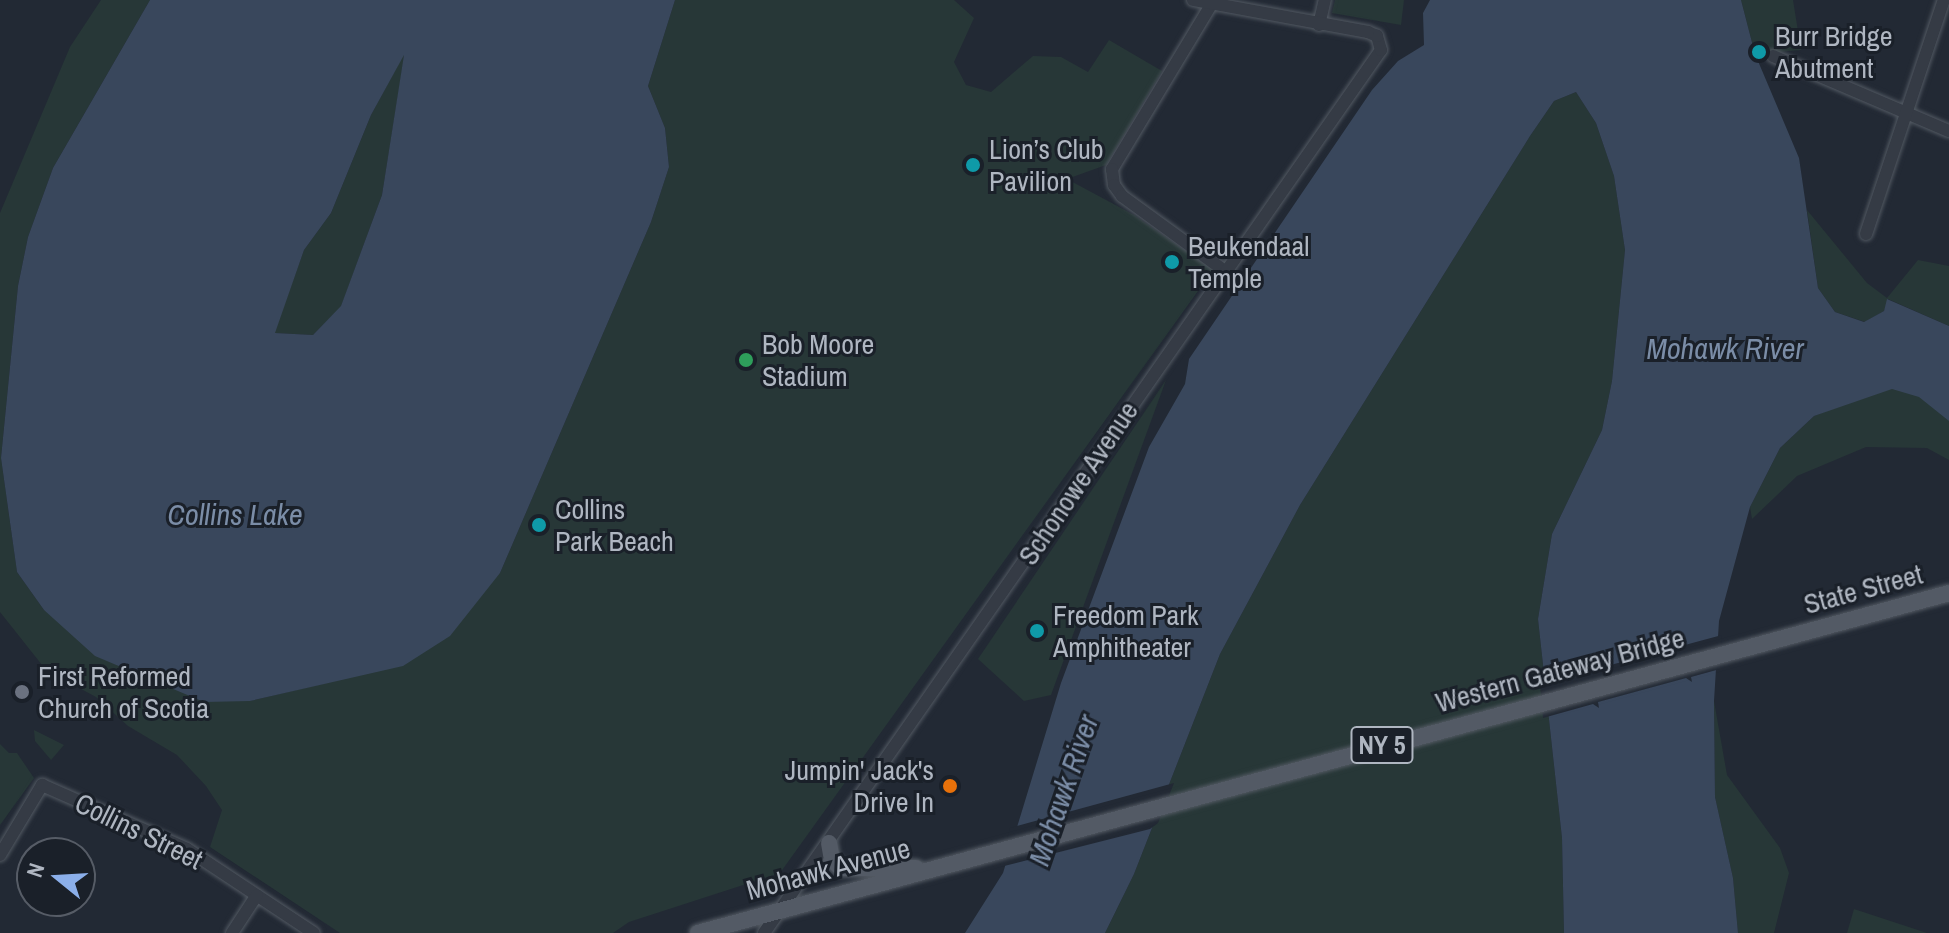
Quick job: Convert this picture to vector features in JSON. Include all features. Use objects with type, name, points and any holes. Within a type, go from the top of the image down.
[{"type":"main road","name":"State Street","points":[[1791,635],[1949,593]]},
{"type":"main road","name":"Western Gateway Bridge","points":[[973,856],[1791,635]]},
{"type":"main road","points":[[829,843],[832,860],[841,868],[868,871],[896,865],[926,870]]},
{"type":"main road","name":"Mohawk Avenue","points":[[698,933],[784,906],[973,856]]},
{"type":"street","points":[[1193,0],[1319,25],[1325,0]]},
{"type":"street","points":[[1866,234],[1944,0]]},
{"type":"street","points":[[1211,5],[1121,148],[1112,169],[1114,185],[1225,271]]},
{"type":"street","name":"Schonowe Avenue","points":[[764,933],[1381,50],[1377,36],[1319,25]]},
{"type":"street","points":[[1773,56],[1949,131]]},
{"type":"street","name":"Collins Street","points":[[0,855],[42,785],[187,849],[314,933]]},
{"type":"street","points":[[232,933],[257,895]]},
{"type":"shaded area","points":[[101,0],[150,0],[53,168],[28,237],[18,286],[1,458],[17,572],[44,610],[250,701],[330,682],[500,573],[651,222],[669,167],[665,128],[648,86],[675,0],[954,0],[974,18],[954,62],[966,85],[991,92],[1033,56],[1061,57],[1088,72],[1109,40],[1162,71],[1106,165],[1067,179],[1134,215],[1213,270],[780,873],[629,922],[613,933],[340,933],[210,847],[222,810],[206,786],[177,755],[128,726],[96,697],[46,670],[0,612],[0,213],[70,47]]},
{"type":"shaded area","points":[[1335,0],[1404,0],[1401,25],[1332,13]]},
{"type":"shaded area","points":[[1741,0],[1793,0],[1801,50],[1755,54]]},
{"type":"shaded area","points":[[405,52],[382,195],[341,307],[313,335],[274,333],[304,250],[331,213],[371,115]]},
{"type":"shaded area","points":[[1576,92],[1596,123],[1614,176],[1625,250],[1612,381],[1602,430],[1552,534],[1538,619],[1562,838],[1564,933],[1105,933],[1134,874],[1220,654],[1300,505],[1530,136],[1554,101]]},
{"type":"shaded area","points":[[1807,210],[1867,283],[1887,298],[1918,260],[1949,266],[1949,326],[1888,299],[1884,311],[1865,322],[1835,312],[1818,288]]},
{"type":"shaded area","points":[[1949,361],[1949,460],[1927,448],[1866,447],[1797,476],[1752,519],[1750,507],[1780,448],[1814,416]]},
{"type":"shaded area","points":[[1166,380],[1051,695],[1024,701],[978,659]]},
{"type":"shaded area","points":[[1714,701],[1727,775],[1780,848],[1789,873],[1774,933],[1738,933],[1733,878],[1715,797]]},
{"type":"shaded area","points":[[34,730],[64,745],[51,760],[35,741]]},
{"type":"shaded area","points":[[0,744],[9,753],[17,753],[34,778],[0,825]]},
{"type":"shaded area","points":[[1854,909],[1927,933],[1847,933]]},
{"type":"water","name":"Collins Lake","points":[[150,0],[675,0],[648,86],[665,128],[669,167],[651,222],[500,573],[450,636],[403,666],[250,701],[204,702],[95,656],[44,610],[17,572],[1,458],[18,286],[28,237],[53,168]],"holes":[[[404,55],[382,195],[341,306],[313,335],[275,333],[304,250],[331,213],[371,115]]]},
{"type":"water","name":"Mohawk River","points":[[1430,0],[1741,0],[1755,54],[1799,158],[1818,288],[1835,312],[1864,322],[1884,311],[1887,299],[1949,326],[1949,421],[1919,397],[1892,389],[1814,416],[1780,448],[1750,507],[1719,621],[1714,701],[1715,797],[1733,878],[1738,933],[1564,933],[1562,838],[1538,619],[1552,534],[1602,430],[1612,381],[1625,250],[1614,176],[1596,123],[1576,92],[1554,101],[1530,136],[1300,505],[1220,654],[1134,874],[1105,933],[965,933],[1003,873],[1061,683],[1149,447],[1185,384],[1189,359],[1372,90],[1398,61],[1424,45],[1423,13]]},
{"type":"pier","points":[[1722,635],[1720,669],[1691,677],[1692,682],[1686,678],[1598,702],[1599,708],[1593,704],[1543,718],[1540,684]]},
{"type":"pier","points":[[1174,783],[1158,823],[1150,829],[1000,867],[1010,828]]},
{"type":"place","name":"Burr Bridge Abutment","points":[[1759,52]]},
{"type":"place","name":"Lion’s Club Pavilion","points":[[973,165]]},
{"type":"place","name":"Beukendaal Temple","points":[[1172,262]]},
{"type":"place","name":"Bob Moore Stadium","points":[[746,360]]},
{"type":"place","name":"Collins Park Beach","points":[[539,525]]},
{"type":"place","name":"Freedom Park Amphitheater","points":[[1037,631]]},
{"type":"place","name":"First Reformed Church of Scotia","points":[[22,692]]},
{"type":"place","name":"Jumpin' Jack's Drive In","points":[[950,786]]}]
